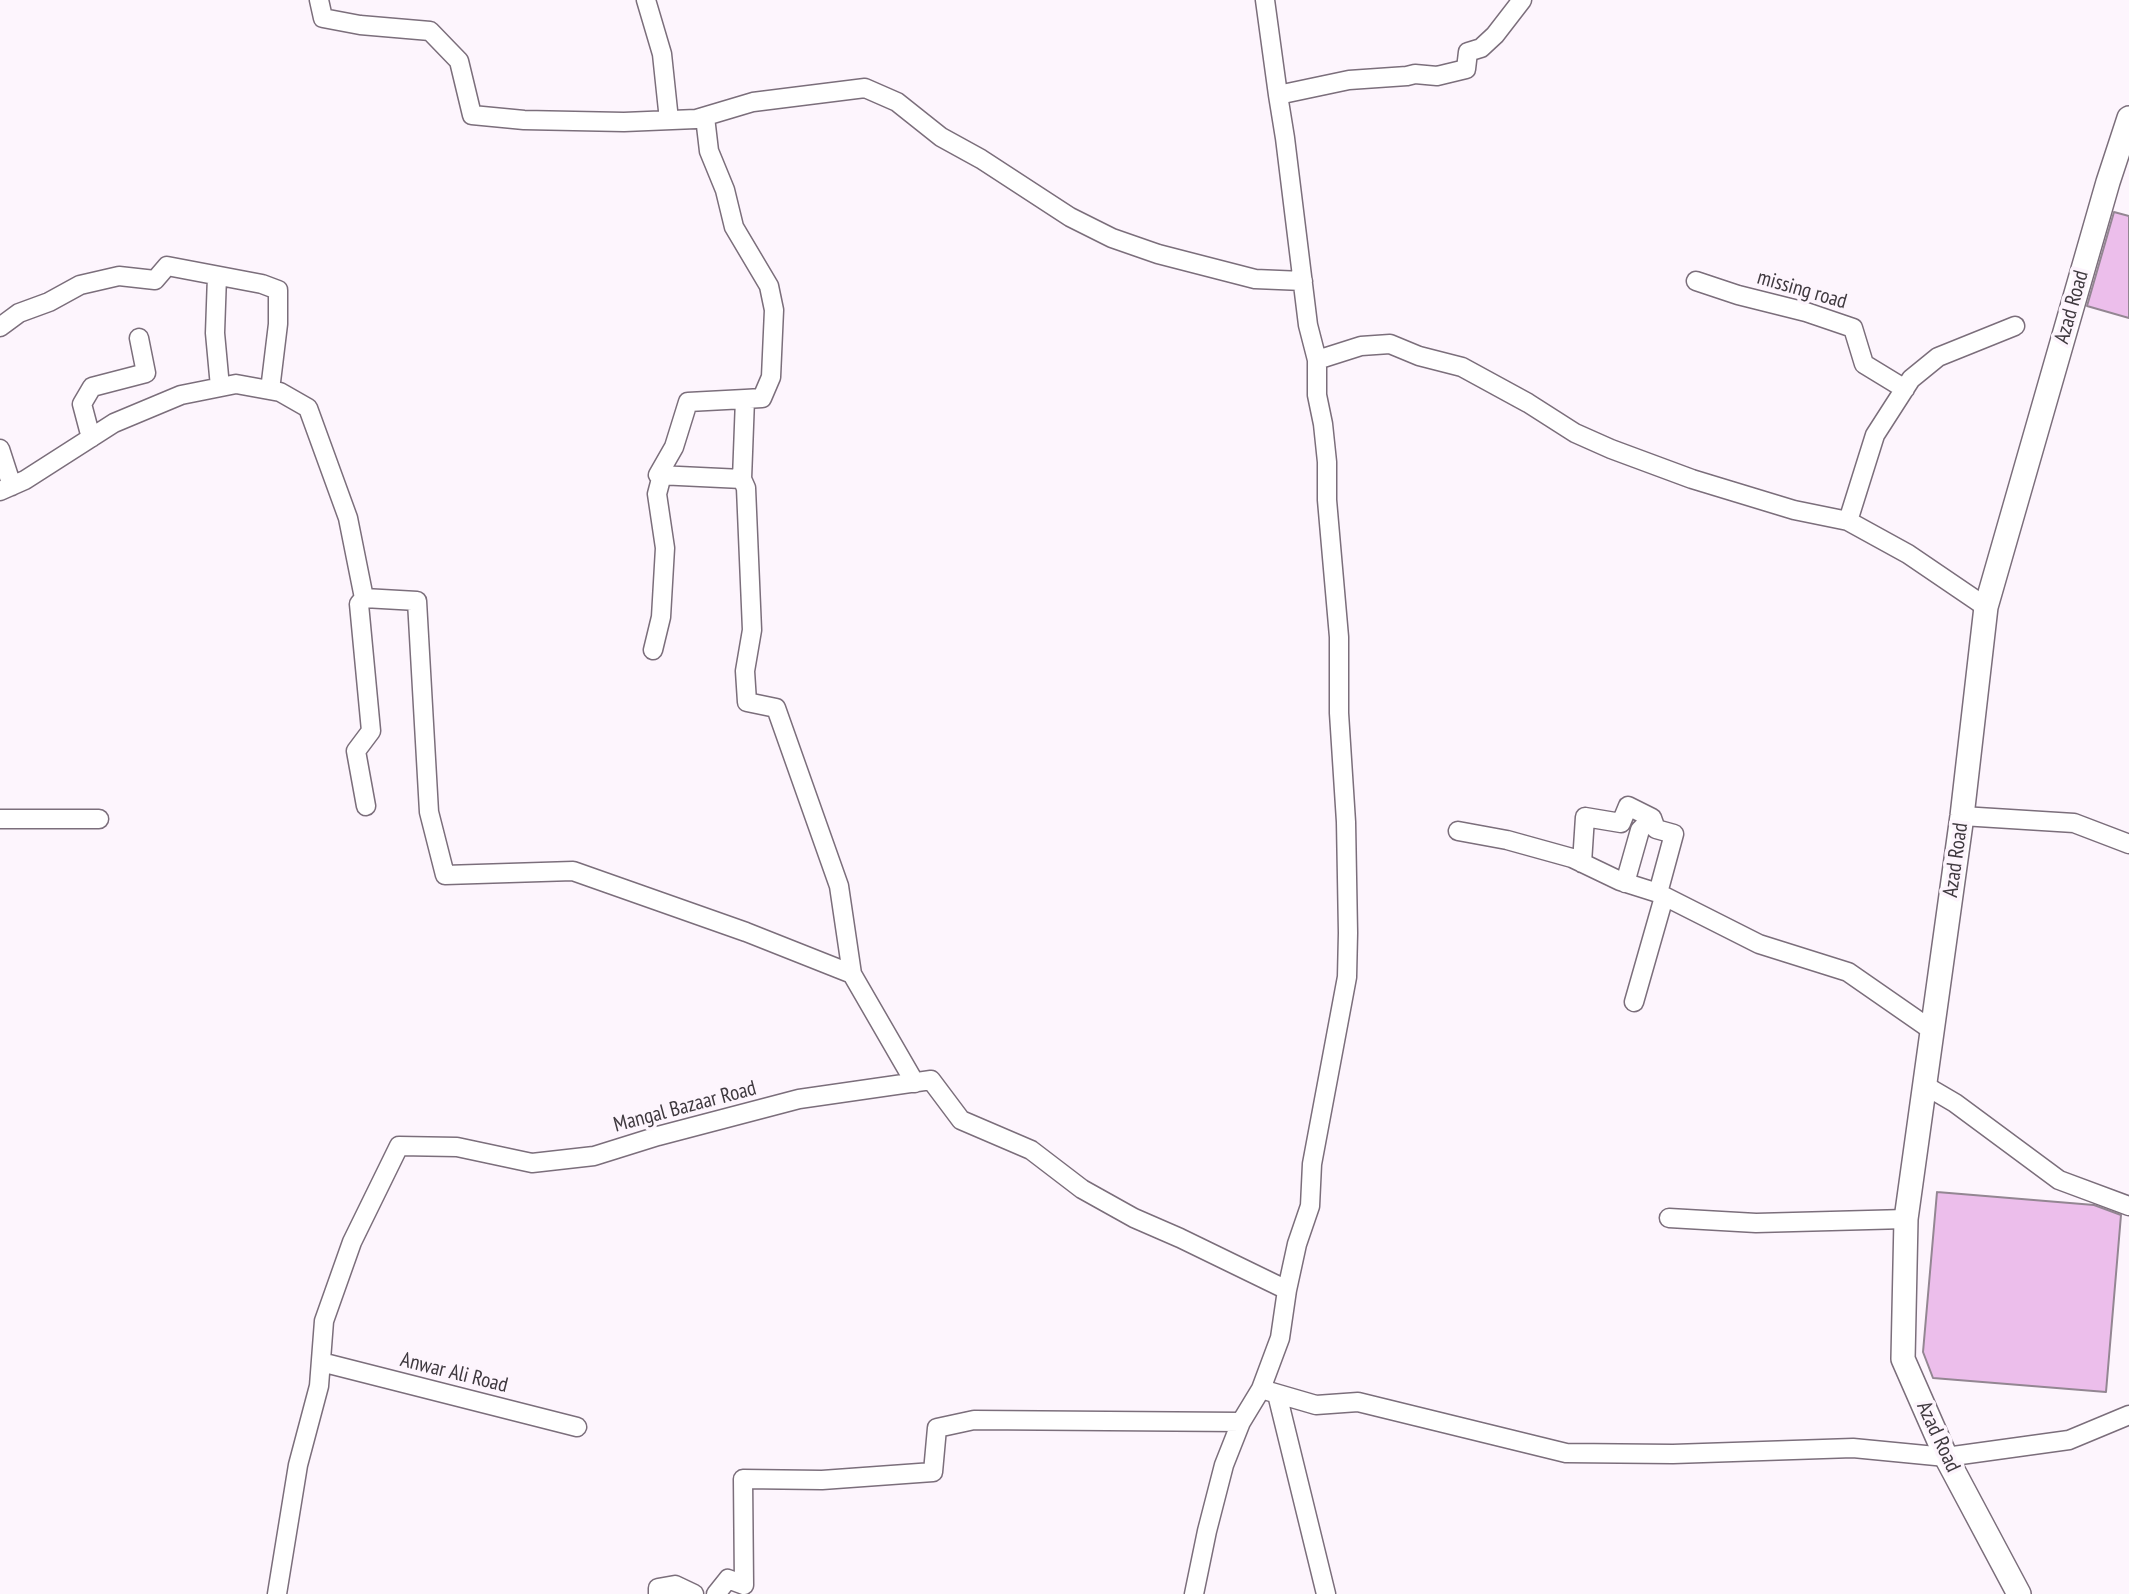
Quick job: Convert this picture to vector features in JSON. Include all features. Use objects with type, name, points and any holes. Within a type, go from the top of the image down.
[{"type":"main road","name":"Azad Road","points":[[2019,1594],[1946,1457],[1903,1359],[1906,1219],[1962,816],[1986,607],[2108,182],[2129,118]]},
{"type":"street","points":[[319,0],[323,18],[360,25],[430,31],[459,61],[472,115],[524,120],[696,119],[753,102],[864,88],[897,102],[941,137],[981,159],[1070,217],[1112,238],[1158,254],[1255,279],[1303,281]]},
{"type":"street","points":[[646,0],[662,54],[669,120]]},
{"type":"street","points":[[1265,0],[1308,325],[1317,360],[1317,395],[1324,424],[1327,500],[1339,637],[1339,713],[1346,822],[1347,978],[1312,1164],[1310,1206],[1297,1244],[1269,1391],[1326,1594]]},
{"type":"street","points":[[1278,95],[1349,80],[1415,74],[1437,76],[1466,69],[1468,52],[1481,48],[1488,42],[1522,0]]},
{"type":"street","points":[[705,117],[709,151],[725,190],[734,227],[769,286],[774,310],[771,377],[762,398],[688,402],[674,447],[658,475],[742,479]]},
{"type":"street","points":[[0,327],[19,313],[49,302],[80,285],[118,276],[155,280],[167,266],[262,284],[278,290],[278,324],[270,390]]},
{"type":"street","points":[[217,276],[215,333],[219,387]]},
{"type":"street","name":"missing road","points":[[1696,281],[1853,328],[1864,364],[1905,389]]},
{"type":"street","points":[[1848,521],[1875,435],[1911,379],[1938,357],[2015,326]]},
{"type":"street","points":[[91,438],[82,404],[92,387],[146,373],[139,338]]},
{"type":"street","points":[[1317,360],[1362,346],[1390,344],[1419,356],[1462,367],[1528,403],[1575,433],[1611,449],[1692,479],[1794,510],[1848,521],[1908,554],[1986,607]]},
{"type":"street","points":[[0,449],[6,489],[114,423],[181,395],[236,384],[280,392],[308,408],[348,518],[364,598]]},
{"type":"street","points":[[745,399],[742,479],[746,488],[752,630],[745,671],[747,702],[776,708],[839,886],[852,974],[915,1083],[930,1080],[961,1120],[1031,1150],[1082,1189],[1134,1219],[1180,1238],[1287,1290]]},
{"type":"street","points":[[653,650],[662,617],[665,548],[657,494],[663,475]]},
{"type":"street","points":[[364,598],[359,604],[371,731],[356,751],[366,806]]},
{"type":"street","points":[[364,598],[417,601],[429,812],[445,875],[573,871],[746,932],[852,974]]},
{"type":"street","points":[[1582,863],[1585,817],[1621,823],[1628,806],[1652,818],[1656,829],[1674,834],[1634,1002]]},
{"type":"street","points":[[1962,816],[2074,823],[2129,844]]},
{"type":"street","points":[[1625,883],[1640,830],[1652,818]]},
{"type":"street","points":[[0,819],[99,819]]},
{"type":"street","points":[[1458,831],[1507,840],[1572,858],[1625,883],[1661,895],[1759,944],[1848,972],[1933,1031]]},
{"type":"street","name":"Mangal Bazaar Road","points":[[277,1594],[298,1465],[319,1385],[324,1321],[347,1255],[399,1146],[457,1147],[532,1163],[594,1156],[658,1136],[799,1099],[915,1083]]},
{"type":"street","points":[[1926,1086],[1955,1103],[2059,1180],[2129,1206]]},
{"type":"street","points":[[1669,1218],[1756,1223],[1906,1219]]},
{"type":"street","name":"Anwar Ali Road","points":[[321,1362],[577,1427]]},
{"type":"street","points":[[1269,1391],[1316,1405],[1358,1402],[1566,1453],[1673,1454],[1853,1448],[1946,1457],[2069,1440],[2129,1415]]},
{"type":"street","points":[[1194,1594],[1224,1465],[1241,1422],[1269,1391]]},
{"type":"street","points":[[716,1594],[728,1579],[744,1585],[743,1479],[822,1480],[933,1472],[937,1428],[974,1420],[1241,1422]]},
{"type":"street","points":[[658,1594],[658,1588],[675,1585],[694,1594]]},
{"type":"building","points":[[2114,212],[2129,216],[2129,318],[2087,306]]},
{"type":"building","points":[[1937,1192],[2094,1205],[2121,1215],[2106,1392],[1933,1378],[1923,1352]]}]
